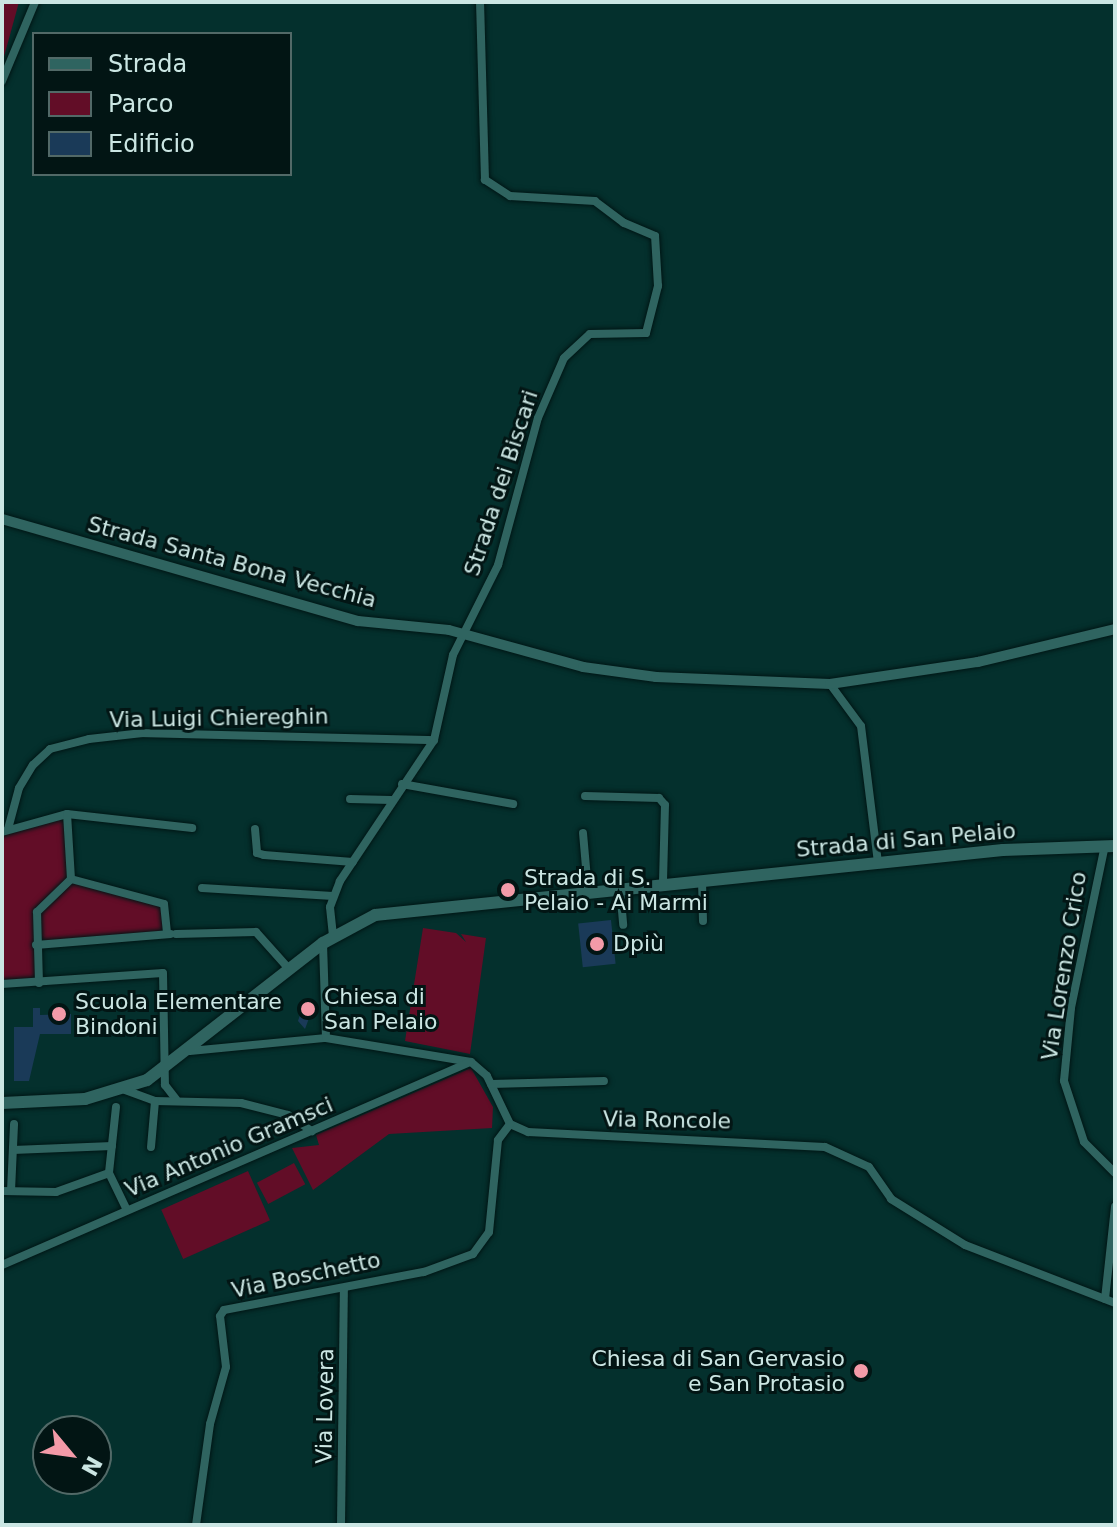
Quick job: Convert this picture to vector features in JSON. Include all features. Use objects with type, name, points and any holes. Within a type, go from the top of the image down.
[{"type":"main road","name":"Strada di San Pelaio","points":[[2,1103],[85,1099],[125,1090],[147,1080],[190,1051],[209,1046],[290,970],[328,940],[396,910],[701,879],[1110,845]]},
{"type":"street","points":[[2,81],[35,2]]},
{"type":"street","name":"Strada dei Biscari","points":[[434,740],[461,633],[498,565],[538,418],[564,358],[590,334],[646,333],[658,286],[655,236],[624,223],[595,201],[510,196],[485,180],[478,4]]},
{"type":"street","name":"Strada Santa Bona Vecchia","points":[[2,519],[346,618],[461,633],[583,667],[766,685],[830,684],[978,662],[1115,629]]},
{"type":"street","points":[[830,684],[861,726],[878,863]]},
{"type":"street","name":"Via Luigi Chiereghin","points":[[5,831],[19,788],[33,765],[50,749],[89,739],[155,733],[434,740]]},
{"type":"street","points":[[326,1038],[328,940],[333,896],[391,800],[434,740]]},
{"type":"street","points":[[402,784],[513,804]]},
{"type":"street","points":[[585,796],[659,798],[665,805],[663,883]]},
{"type":"street","points":[[350,799],[391,800]]},
{"type":"street","points":[[5,831],[67,814],[192,828]]},
{"type":"street","points":[[39,983],[37,912],[71,879],[67,814]]},
{"type":"street","points":[[255,829],[257,853],[353,862]]},
{"type":"street","points":[[583,833],[588,890]]},
{"type":"street","name":"Via Lorenzo Crico","points":[[1110,845],[1071,1008],[1064,1081],[1084,1142],[1115,1173]]},
{"type":"street","points":[[71,879],[164,904],[171,934]]},
{"type":"street","points":[[701,879],[703,921]]},
{"type":"street","points":[[620,887],[623,925]]},
{"type":"street","points":[[202,888],[333,896]]},
{"type":"street","points":[[36,945],[171,934],[256,932],[290,970]]},
{"type":"street","points":[[2,984],[163,973],[167,1092]]},
{"type":"street","points":[[209,1046],[326,1038],[471,1062],[491,1084],[510,1124]]},
{"type":"street","name":"Via Antonio Gramsci","points":[[2,1265],[471,1062]]},
{"type":"street","points":[[147,1080],[176,1099]]},
{"type":"street","points":[[491,1084],[604,1081]]},
{"type":"street","points":[[125,1090],[155,1101],[176,1099],[241,1103],[288,1115],[312,1131]]},
{"type":"street","points":[[151,1147],[155,1101]]},
{"type":"street","points":[[116,1107],[109,1173],[127,1210]]},
{"type":"street","points":[[14,1124],[6,1191],[64,1191],[109,1173]]},
{"type":"street","name":"Via Boschetto","points":[[196,1525],[210,1424],[226,1367],[220,1316],[224,1310],[344,1288],[473,1254],[489,1232],[498,1140],[510,1124]]},
{"type":"street","name":"Via Roncole","points":[[510,1124],[568,1136],[825,1147],[869,1167],[891,1199],[965,1245],[1115,1303]]},
{"type":"street","points":[[13,1150],[112,1146]]},
{"type":"street","points":[[1105,1299],[1115,1207]]},
{"type":"street","name":"Via Lovera","points":[[341,1525],[344,1288]]},
{"type":"green space","points":[[2,2],[19,2],[2,64]]},
{"type":"green space","points":[[67,814],[71,879],[164,904],[167,934],[37,945],[39,983],[2,984],[2,832]]},
{"type":"green space","points":[[423,928],[456,933],[466,942],[461,934],[486,938],[470,1054],[405,1041]]},
{"type":"green space","points":[[471,1068],[493,1107],[492,1128],[389,1134],[313,1190],[292,1148],[319,1145],[316,1135]]},
{"type":"green space","points":[[294,1163],[305,1184],[268,1204],[257,1183]]},
{"type":"green space","points":[[248,1171],[270,1220],[183,1259],[161,1210]]},
{"type":"building","name":"Dpiù","points":[[611,920],[616,964],[583,967],[578,923]]},
{"type":"building","points":[[305,1000],[315,1002],[305,1029],[298,1021]]},
{"type":"building","name":"Scuola Elementare Bindoni","points":[[33,1008],[40,1008],[40,1015],[71,1014],[71,1034],[40,1034],[29,1081],[14,1081],[14,1027],[33,1027]]},
{"type":"place","name":"Strada di S. Pelaio - Ai Marmi","points":[[508,890]]},
{"type":"place","name":"Dpiù","points":[[597,944]]},
{"type":"place","name":"Chiesa di San Pelaio","points":[[308,1009]]},
{"type":"place","name":"Scuola Elementare Bindoni","points":[[59,1014]]},
{"type":"place","name":"Chiesa di San Gervasio e San Protasio","points":[[861,1371]]}]
